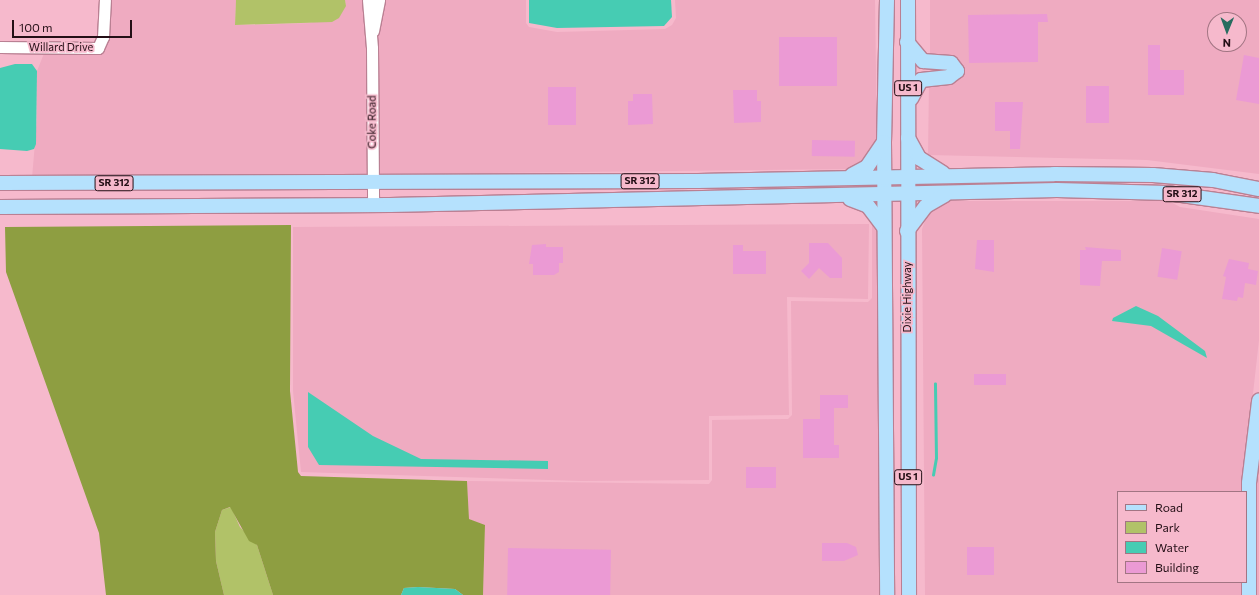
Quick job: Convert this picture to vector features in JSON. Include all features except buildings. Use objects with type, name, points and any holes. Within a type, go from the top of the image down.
[{"type":"main road","name":"Dixie Highway","points":[[887,0],[884,142],[886,231],[887,595]]},
{"type":"main road","name":"Dixie Highway","points":[[908,0],[907,42],[909,105],[907,135],[907,231],[909,595]]},
{"type":"main road","points":[[907,42],[923,61],[951,63],[957,71],[949,77],[920,80],[909,105]]},
{"type":"main road","points":[[907,135],[919,158],[945,174]]},
{"type":"main road","points":[[850,176],[867,167],[884,142]]},
{"type":"main road","name":"SR 312","points":[[0,183],[698,181],[945,174],[1104,174],[1188,178],[1259,189]]},
{"type":"main road","points":[[1104,174],[1104,191]]},
{"type":"main road","points":[[648,200],[666,194],[692,192],[698,181]]},
{"type":"main road","name":"SR 312","points":[[0,207],[373,205],[885,195],[953,192],[1104,191],[1201,196],[1259,206]]},
{"type":"main road","points":[[907,231],[926,206],[953,192]]},
{"type":"main road","points":[[838,195],[868,206],[886,231]]},
{"type":"main road","points":[[1249,595],[1249,484],[1259,401]]},
{"type":"main road","points":[[887,545],[893,557],[893,595]]},
{"type":"street","name":"Willard Drive","points":[[0,46],[98,48],[103,37],[105,0]]},
{"type":"street","name":"Coke Road","points":[[368,0],[371,40],[373,205]]},
{"type":"street","name":"Coke Road","points":[[371,40],[379,0]]},
{"type":"shaded area","points":[[101,0],[236,0],[235,25],[253,25],[311,23],[346,6],[345,0],[526,0],[526,23],[529,27],[557,32],[665,29],[672,25],[676,18],[675,0],[875,0],[877,147],[855,169],[32,178],[37,119],[37,71],[47,46],[101,46]]},
{"type":"shaded area","points":[[930,0],[1259,0],[1259,174],[1147,160],[928,155],[929,82],[960,75],[930,58]]},
{"type":"shaded area","points":[[947,201],[1169,201],[1180,207],[1259,219],[1259,340],[1242,491],[1117,491],[1117,583],[1243,583],[1243,595],[925,595],[922,229],[930,208]]},
{"type":"shaded area","points":[[869,224],[868,299],[787,297],[789,415],[709,416],[709,480],[582,481],[301,472],[293,391],[293,227]]},
{"type":"shaded area","points":[[291,225],[290,391],[298,472],[301,476],[467,481],[469,519],[485,525],[483,595],[463,595],[455,589],[418,587],[404,588],[401,595],[273,595],[257,545],[249,541],[230,507],[222,510],[215,532],[216,561],[224,595],[106,595],[99,533],[6,272],[5,227]]},
{"type":"shaded area","points":[[872,225],[877,233],[880,595],[483,595],[485,526],[469,519],[467,481],[709,484],[712,480],[712,420],[788,419],[792,415],[791,301],[868,302],[872,298]]},
{"type":"shaded area","points":[[1259,429],[1259,595],[1253,595],[1253,484]]},
{"type":"green space","points":[[236,0],[345,0],[346,6],[339,18],[332,22],[235,25]]},
{"type":"green space","points":[[231,507],[240,527],[257,545],[273,595],[224,595],[216,561],[215,532],[222,510]]},
{"type":"water","points":[[529,0],[671,0],[672,17],[664,26],[557,28],[529,23]]},
{"type":"water","points":[[15,64],[32,64],[37,71],[36,144],[34,149],[27,151],[0,149],[0,68]]},
{"type":"water","points":[[1136,306],[1158,316],[1205,351],[1207,358],[1151,326],[1112,321],[1113,318]]},
{"type":"water","points":[[308,392],[373,436],[421,459],[548,461],[548,469],[319,465],[308,447]]},
{"type":"water","points":[[418,587],[455,589],[463,595],[401,595],[404,588]]},
{"type":"waterway","points":[[933,475],[936,458],[935,384]]}]
